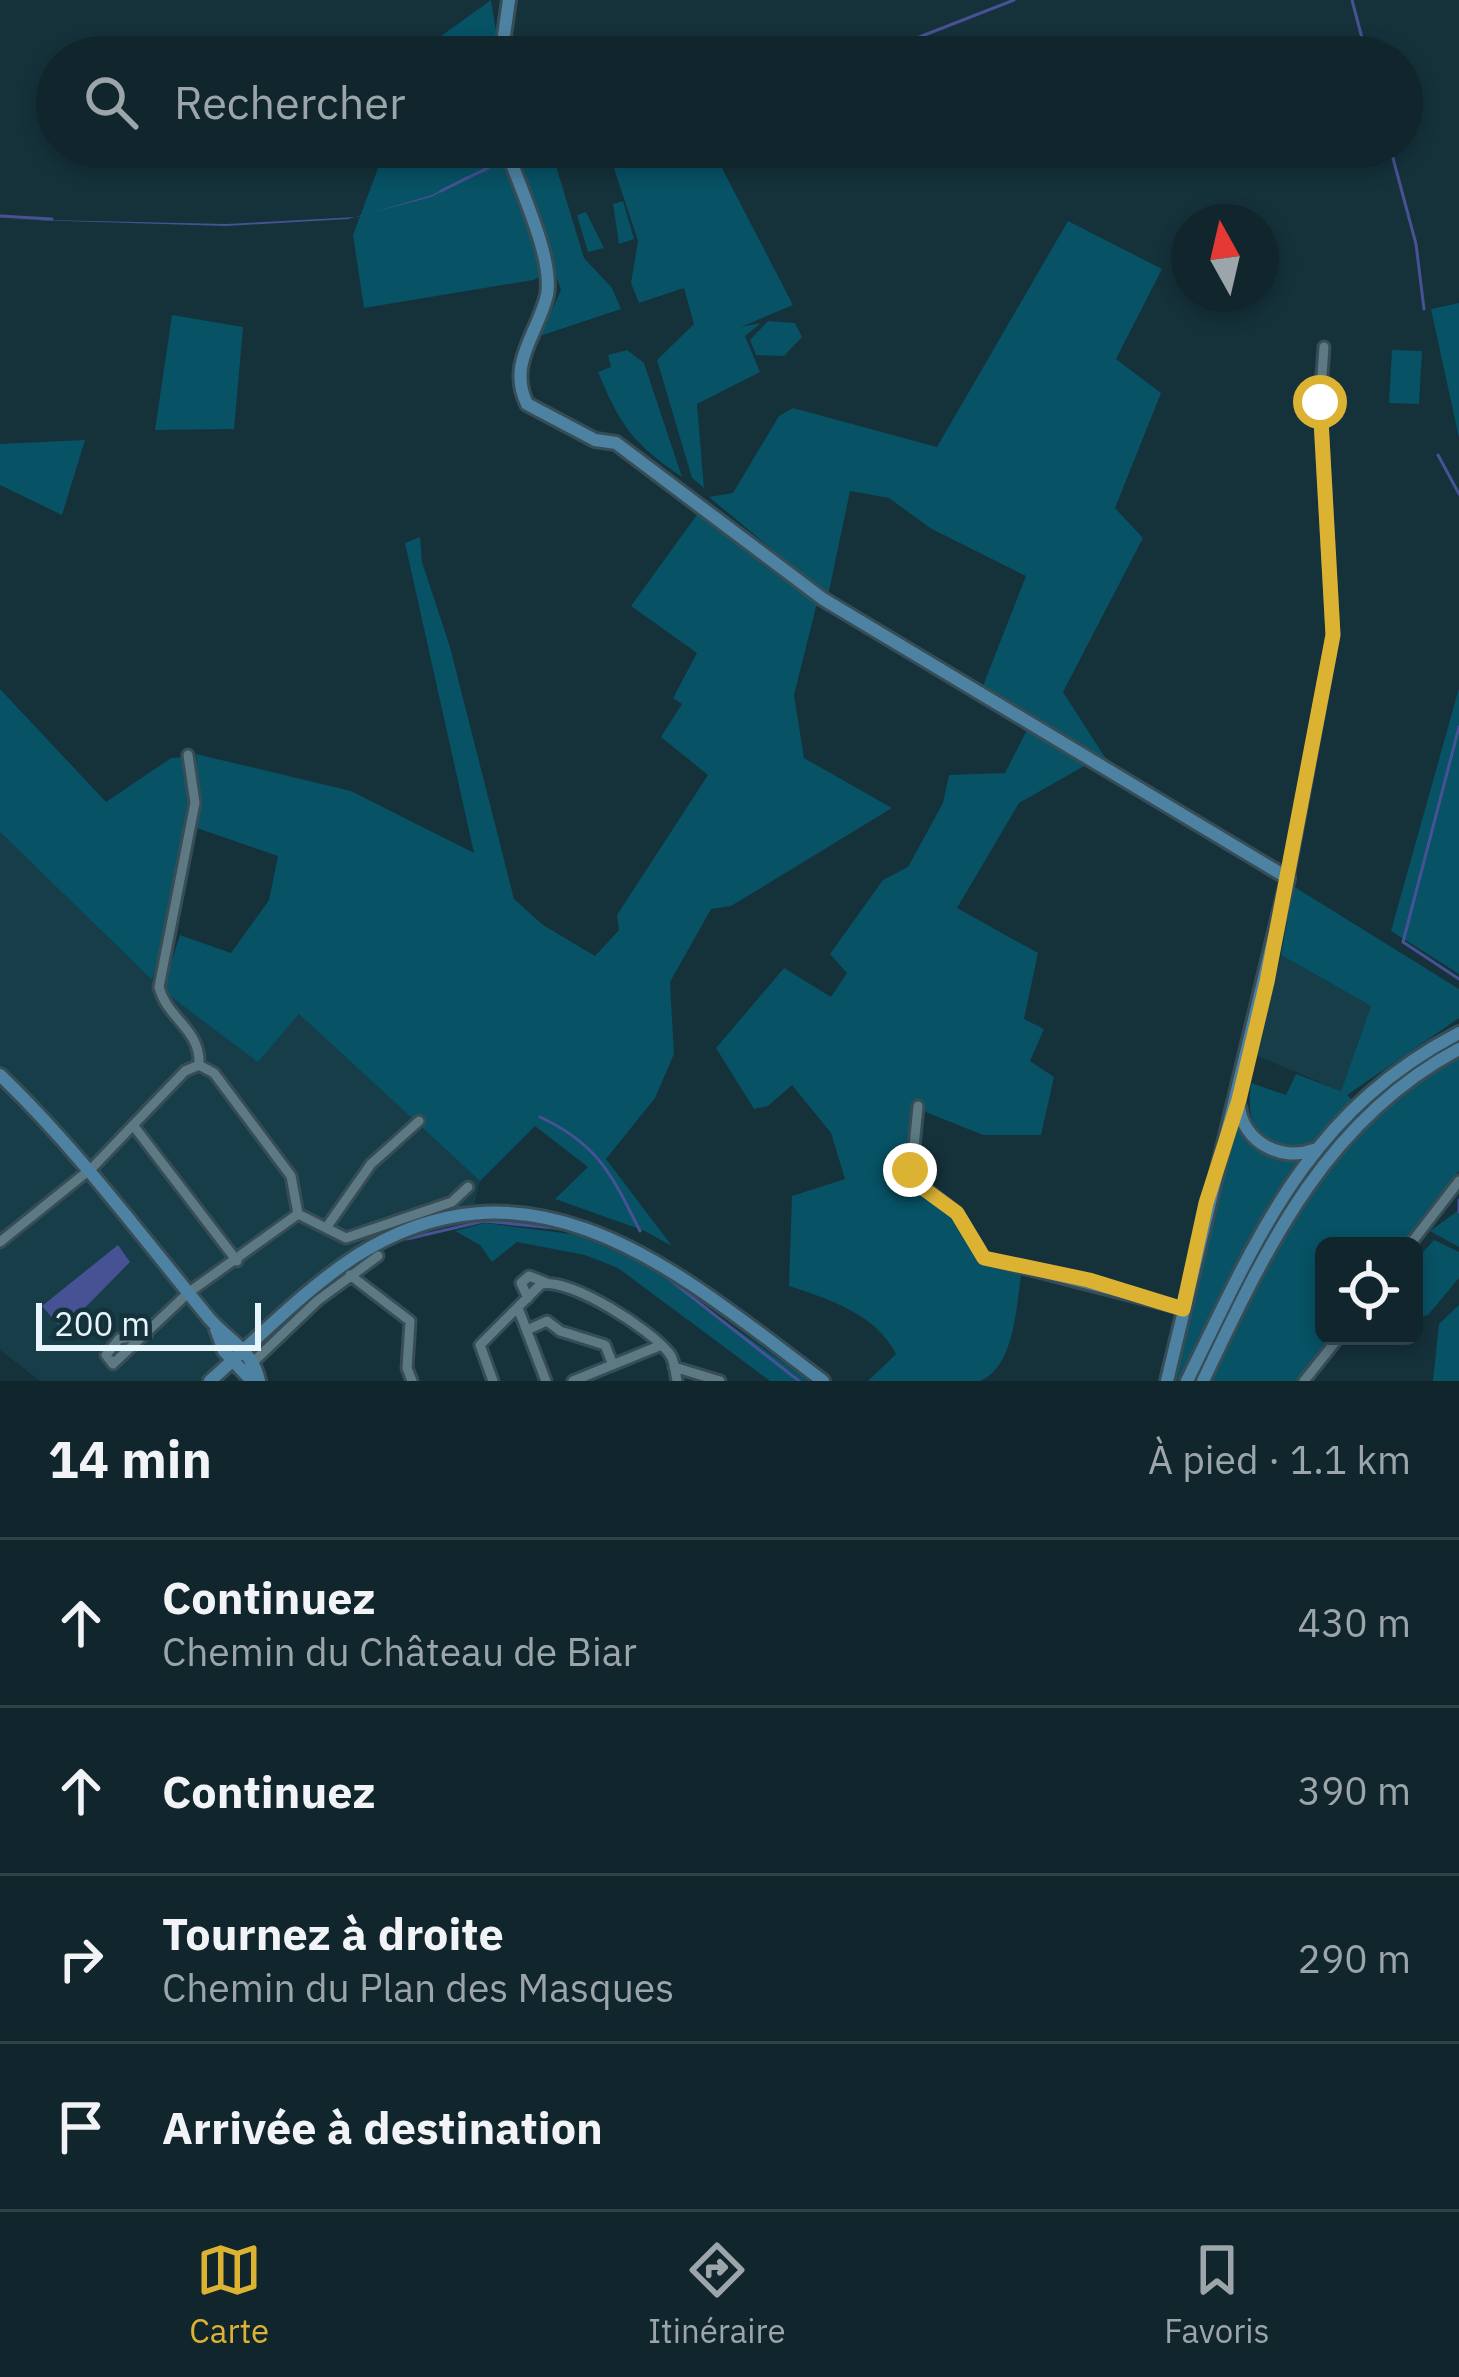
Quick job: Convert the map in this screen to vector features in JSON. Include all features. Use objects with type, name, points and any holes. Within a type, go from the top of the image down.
[{"type":"street","points":[[504,36],[509,0]]},
{"type":"street","points":[[513,168],[547,272],[547,295],[518,377],[527,404],[595,440],[616,443],[823,598],[1288,878]]},
{"type":"street","points":[[1167,1381],[1206,1203],[1235,1124],[1288,878],[1333,635],[1320,402],[1324,347]]},
{"type":"street","points":[[188,755],[195,803],[159,987],[164,1006],[196,1039],[199,1065]]},
{"type":"street","points":[[1187,1381],[1269,1214],[1314,1150],[1384,1080],[1459,1033]]},
{"type":"street","points":[[1203,1381],[1283,1219],[1318,1167],[1379,1103],[1459,1048]]},
{"type":"street","points":[[0,1242],[89,1170],[184,1071],[199,1065],[214,1073],[291,1176],[298,1214]]},
{"type":"street","points":[[0,1075],[89,1170],[248,1368]]},
{"type":"street","points":[[918,1106],[911,1177],[957,1213],[984,1258],[1089,1280],[1183,1309]]},
{"type":"street","points":[[326,1228],[371,1164],[419,1120]]},
{"type":"street","points":[[1235,1124],[1270,1149],[1294,1155],[1314,1150]]},
{"type":"street","points":[[133,1125],[237,1261]]},
{"type":"street","points":[[1416,1237],[1459,1181]]},
{"type":"street","points":[[298,1214],[341,1238],[353,1237],[406,1213],[452,1202],[468,1187]]},
{"type":"street","points":[[147,1334],[188,1293],[298,1214]]},
{"type":"street","points":[[248,1368],[355,1257],[394,1237],[464,1217],[529,1215],[581,1225],[629,1244],[823,1381]]},
{"type":"street","points":[[210,1381],[248,1368],[350,1275],[378,1256]]},
{"type":"street","points":[[350,1275],[410,1321],[407,1368],[412,1381]]},
{"type":"street","points":[[493,1381],[480,1345],[527,1298],[521,1283],[529,1276],[608,1306],[672,1355],[676,1381]]},
{"type":"street","points":[[518,1308],[546,1381]]},
{"type":"street","points":[[526,1330],[548,1321],[560,1331],[605,1345],[616,1381]]},
{"type":"street","points":[[1304,1381],[1333,1345]]},
{"type":"street","points":[[573,1381],[659,1346]]},
{"type":"street","points":[[674,1366],[720,1381]]},
{"type":"shaded area","points":[[491,0],[497,36],[441,36]]},
{"type":"shaded area","points":[[378,168],[522,168],[554,270],[533,280],[364,308],[353,235]]},
{"type":"shaded area","points":[[523,168],[557,168],[584,258],[612,288],[621,309],[540,336],[561,290]]},
{"type":"shaded area","points":[[614,168],[722,168],[793,305],[741,327],[761,323],[745,336],[760,372],[697,404],[704,488],[692,478],[657,360],[694,324],[684,288],[639,303],[631,283],[638,241]]},
{"type":"shaded area","points":[[623,201],[634,239],[619,244],[613,204]]},
{"type":"shaded area","points":[[586,212],[604,248],[588,252],[577,215]]},
{"type":"shaded area","points":[[1068,221],[1162,269],[1116,359],[1161,393],[1115,508],[1143,538],[1063,692],[1108,762],[983,686],[1026,576],[930,528],[889,498],[850,491],[828,596],[709,497],[733,493],[779,416],[793,408],[937,447]]},
{"type":"shaded area","points":[[1459,303],[1459,438],[1431,309]]},
{"type":"shaded area","points":[[172,315],[243,327],[234,429],[155,430]]},
{"type":"shaded area","points":[[768,321],[795,323],[802,337],[784,356],[756,355],[750,340]]},
{"type":"shaded area","points":[[627,350],[644,363],[682,477],[630,432],[598,372],[611,367],[608,355]]},
{"type":"shaded area","points":[[1392,350],[1422,351],[1419,404],[1389,403]]},
{"type":"shaded area","points":[[85,440],[62,515],[0,485],[0,444]]},
{"type":"shaded area","points":[[701,509],[764,566],[817,603],[794,695],[804,758],[892,808],[731,906],[711,909],[670,982],[674,1054],[655,1098],[606,1159],[672,1246],[645,1231],[555,1199],[588,1167],[535,1126],[480,1181],[299,1014],[258,1062],[162,990],[180,935],[231,953],[269,900],[278,856],[194,827],[200,806],[196,754],[351,791],[474,853],[405,543],[420,537],[422,562],[450,647],[514,899],[543,925],[595,956],[619,930],[617,915],[708,775],[661,737],[682,704],[673,698],[697,653],[631,606]]},
{"type":"shaded area","points":[[1459,688],[1459,974],[1391,931]]},
{"type":"shaded area","points":[[0,689],[106,802],[171,758],[184,757],[188,778],[185,835],[152,980],[0,832]]},
{"type":"shaded area","points":[[1029,726],[1086,765],[1019,803],[957,908],[1038,953],[1024,1019],[1044,1029],[1030,1061],[1054,1077],[1041,1135],[983,1135],[923,1111],[914,1173],[958,1204],[988,1255],[1023,1264],[1013,1330],[1001,1361],[980,1381],[868,1381],[896,1354],[887,1340],[850,1310],[789,1286],[792,1196],[845,1179],[831,1133],[792,1085],[768,1106],[754,1109],[716,1048],[784,968],[831,997],[847,973],[830,954],[883,880],[908,867],[943,803],[949,775],[1005,773]]},
{"type":"shaded area","points":[[0,832],[162,990],[258,1061],[299,1014],[480,1181],[473,1210],[356,1251],[207,1381],[40,1381],[0,1350]]},
{"type":"shaded area","points":[[1293,886],[1459,989],[1459,1018],[1347,1095],[1354,1101],[1309,1146],[1283,1149],[1254,1122],[1251,1083],[1286,1095],[1296,1074],[1341,1091],[1371,1006],[1281,955]]},
{"type":"shaded area","points":[[1281,955],[1371,1006],[1341,1091],[1255,1055]]},
{"type":"shaded area","points":[[1459,1057],[1459,1171],[1408,1237],[1315,1237],[1315,1345],[1324,1345],[1297,1381],[1211,1381],[1257,1286],[1309,1197],[1339,1156],[1413,1086]]},
{"type":"shaded area","points":[[1238,1128],[1270,1157],[1298,1161],[1256,1230],[1183,1381],[1173,1381],[1220,1171]]},
{"type":"shaded area","points":[[1459,1210],[1459,1247],[1430,1231]]},
{"type":"shaded area","points":[[485,1223],[579,1235],[648,1266],[809,1381],[770,1381],[618,1268],[585,1255],[517,1242],[492,1262],[480,1245],[455,1231]]},
{"type":"shaded area","points":[[1434,1240],[1459,1252],[1459,1278],[1423,1316],[1423,1252]]},
{"type":"shaded area","points":[[1459,1305],[1459,1381],[1433,1381],[1439,1324]]},
{"type":"water","points":[[498,168],[468,177],[431,197],[371,213],[432,195],[465,177]]},
{"type":"water","points":[[355,217],[226,226],[0,219],[226,224]]},
{"type":"water","points":[[118,1245],[130,1262],[63,1330],[42,1306]]},
{"type":"waterway","points":[[922,36],[1014,0]]},
{"type":"waterway","points":[[1352,0],[1361,36]]},
{"type":"waterway","points":[[441,191],[488,168]]},
{"type":"waterway","points":[[1396,168],[1416,244],[1424,309]]},
{"type":"waterway","points":[[0,216],[52,219]]},
{"type":"waterway","points":[[1438,455],[1459,494]]},
{"type":"waterway","points":[[1459,727],[1403,942],[1459,979]]},
{"type":"waterway","points":[[540,1117],[590,1150],[621,1193],[640,1231]]},
{"type":"waterway","points":[[1459,1200],[1459,1212]]},
{"type":"waterway","points":[[407,1239],[484,1221],[565,1229]]},
{"type":"waterway","points":[[660,1272],[799,1381]]},
{"type":"route","points":[[910,1170],[920,1186],[957,1213],[969,1240],[984,1258],[1089,1280],[1183,1309],[1206,1203],[1239,1100],[1267,982],[1333,635],[1320,402]]}]
